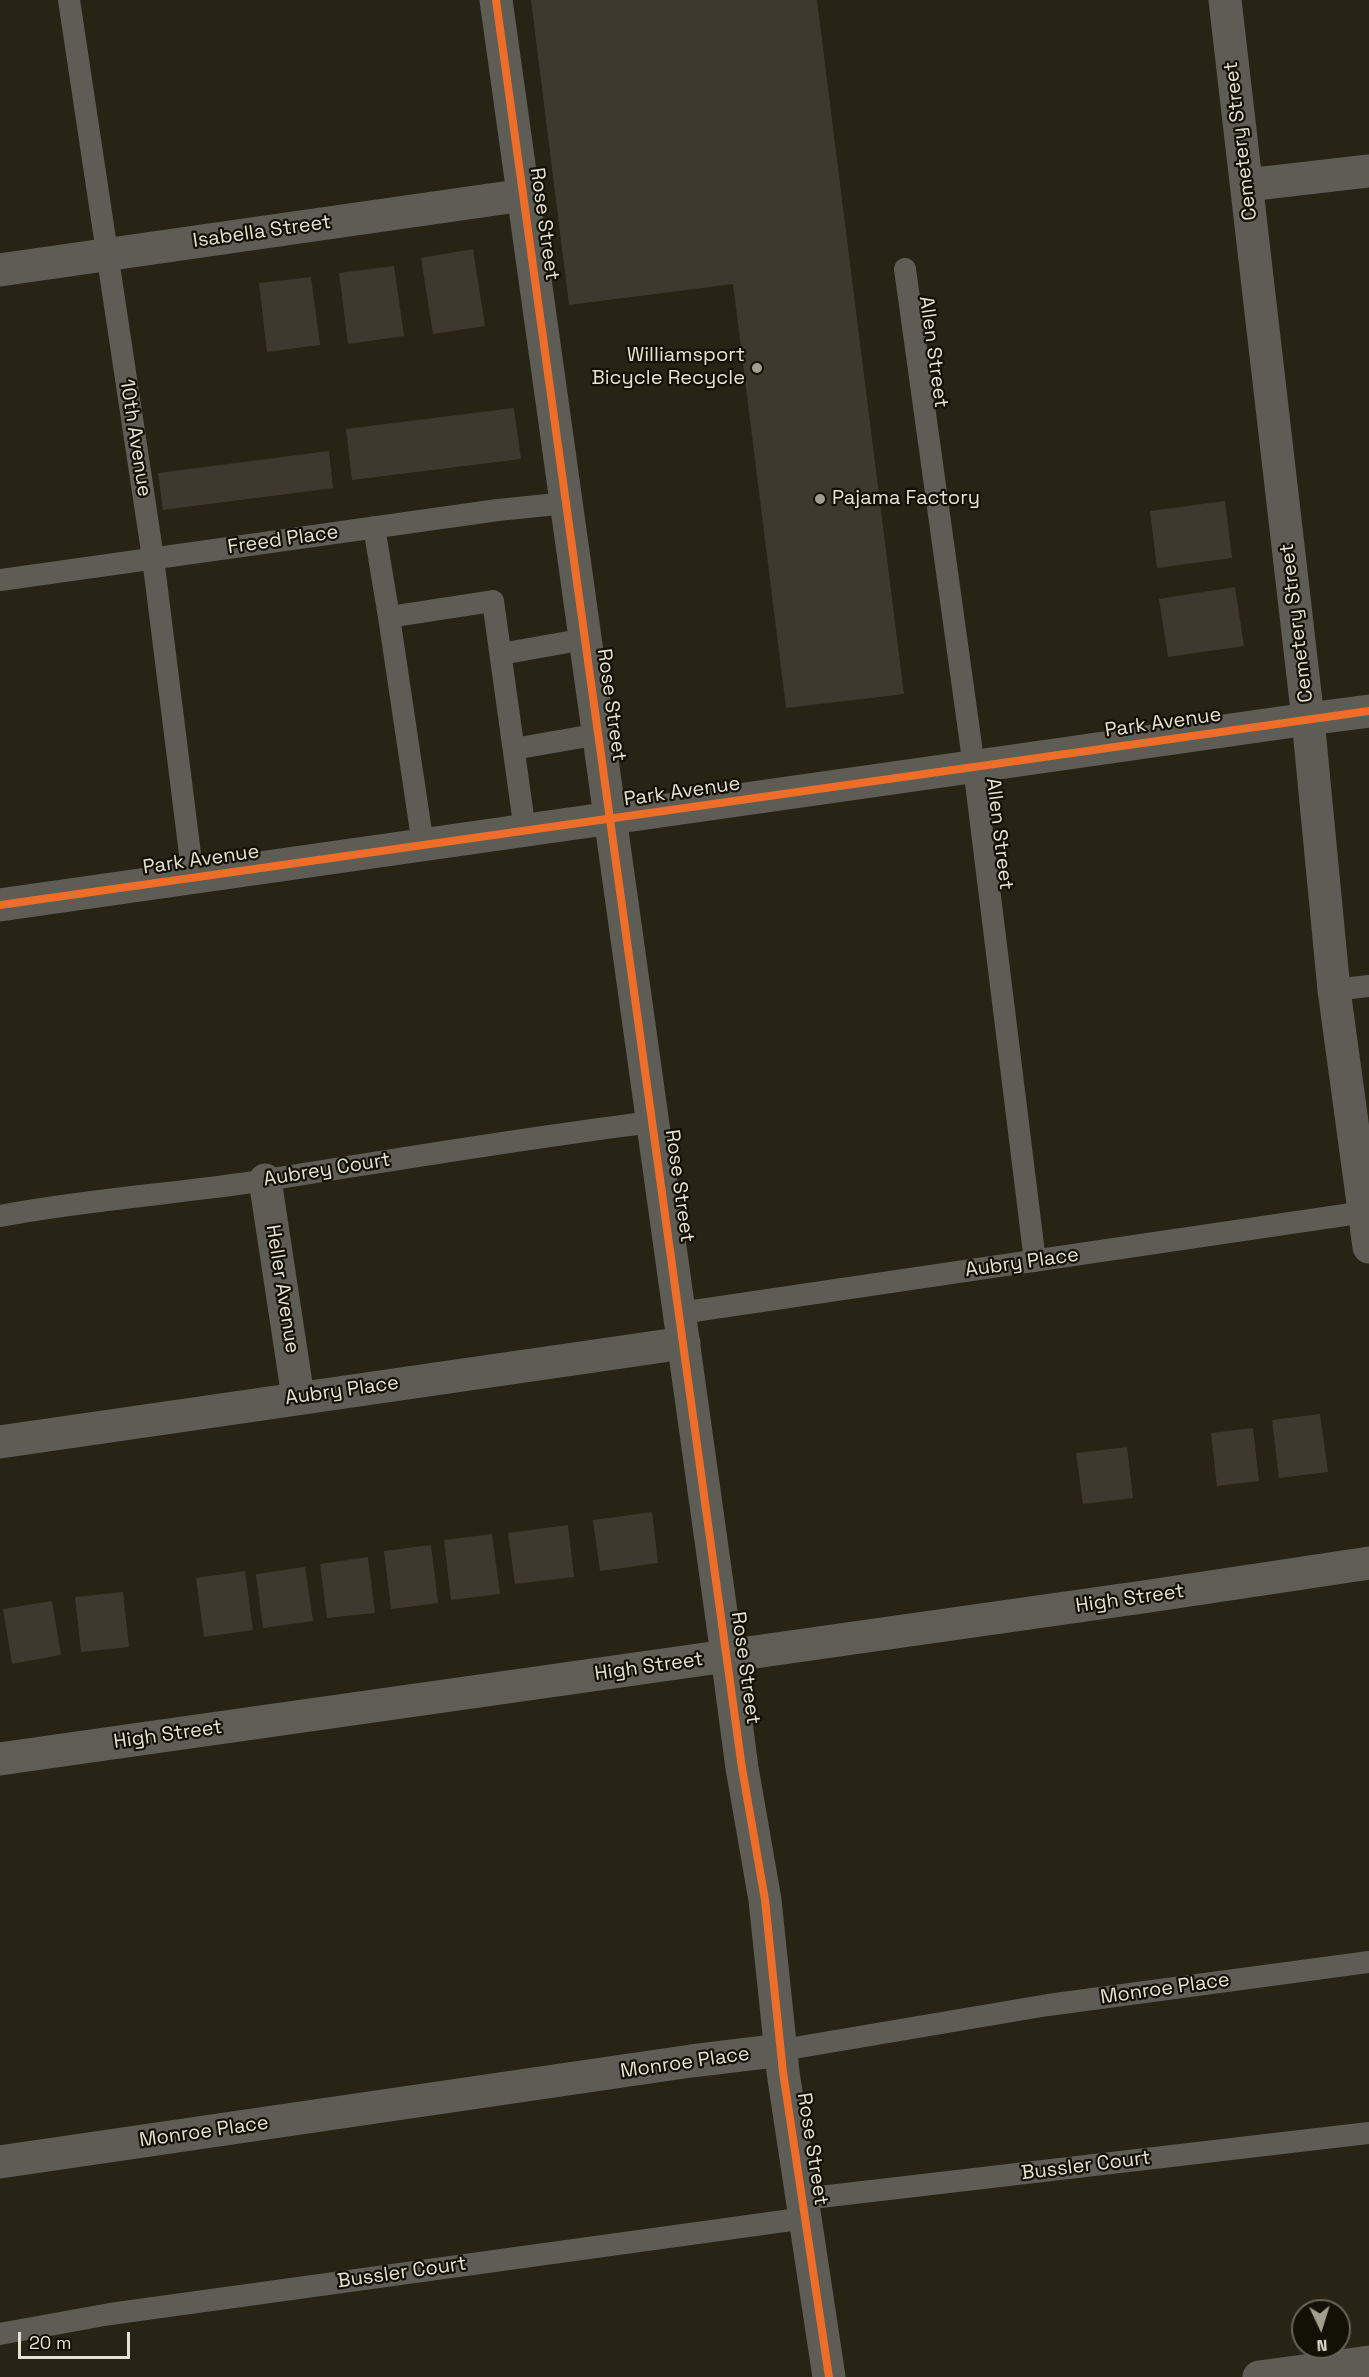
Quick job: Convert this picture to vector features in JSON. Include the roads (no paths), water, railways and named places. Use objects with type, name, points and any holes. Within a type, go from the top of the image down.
[{"type":"main road","name":"High Street","points":[[0,1759],[1369,1563]]},
{"type":"street","name":"Rose Street","points":[[496,0],[742,1768],[765,1900],[782,2050],[829,2377]]},
{"type":"street","name":"Cemetery Street","points":[[1225,0],[1308,719],[1334,990],[1369,1247]]},
{"type":"street","points":[[1247,185],[1369,171]]},
{"type":"street","name":"Isabella Street","points":[[0,270],[524,195]]},
{"type":"street","name":"Park Avenue","points":[[0,905],[1369,711]]},
{"type":"street","name":"Heller Avenue","points":[[265,1180],[298,1397]]},
{"type":"street","name":"Aubry Place","points":[[0,1442],[298,1397],[682,1328]]},
{"type":"street","name":"Monroe Place","points":[[0,2162],[691,2061],[782,2050]]},
{"type":"street","points":[[1259,2377],[1369,2362]]},
{"type":"lane","name":"10th Avenue","points":[[69,0],[153,558],[193,878]]},
{"type":"lane","name":"Allen Street","points":[[905,269],[974,766],[1035,1261]]},
{"type":"lane","name":"Freed Place","points":[[0,580],[374,527],[567,503]]},
{"type":"lane","points":[[374,527],[423,845]]},
{"type":"lane","points":[[389,617],[493,601],[525,831]]},
{"type":"lane","points":[[501,654],[585,639]]},
{"type":"lane","points":[[514,749],[599,734]]},
{"type":"lane","points":[[1334,990],[1369,986]]},
{"type":"lane","name":"Aubrey Court","points":[[0,1216],[47,1207],[265,1180],[496,1142],[653,1122]]},
{"type":"lane","name":"Aubry Place","points":[[682,1328],[1035,1261],[1365,1212]]},
{"type":"lane","name":"Monroe Place","points":[[782,2050],[1048,2005],[1369,1962]]},
{"type":"lane","name":"Bussler Court","points":[[0,2334],[804,2209],[1369,2133]]},
{"type":"place","name":"Williamsport Bicycle Recycle","points":[[757,368]]},
{"type":"place","name":"Pajama Factory","points":[[820,499]]}]
